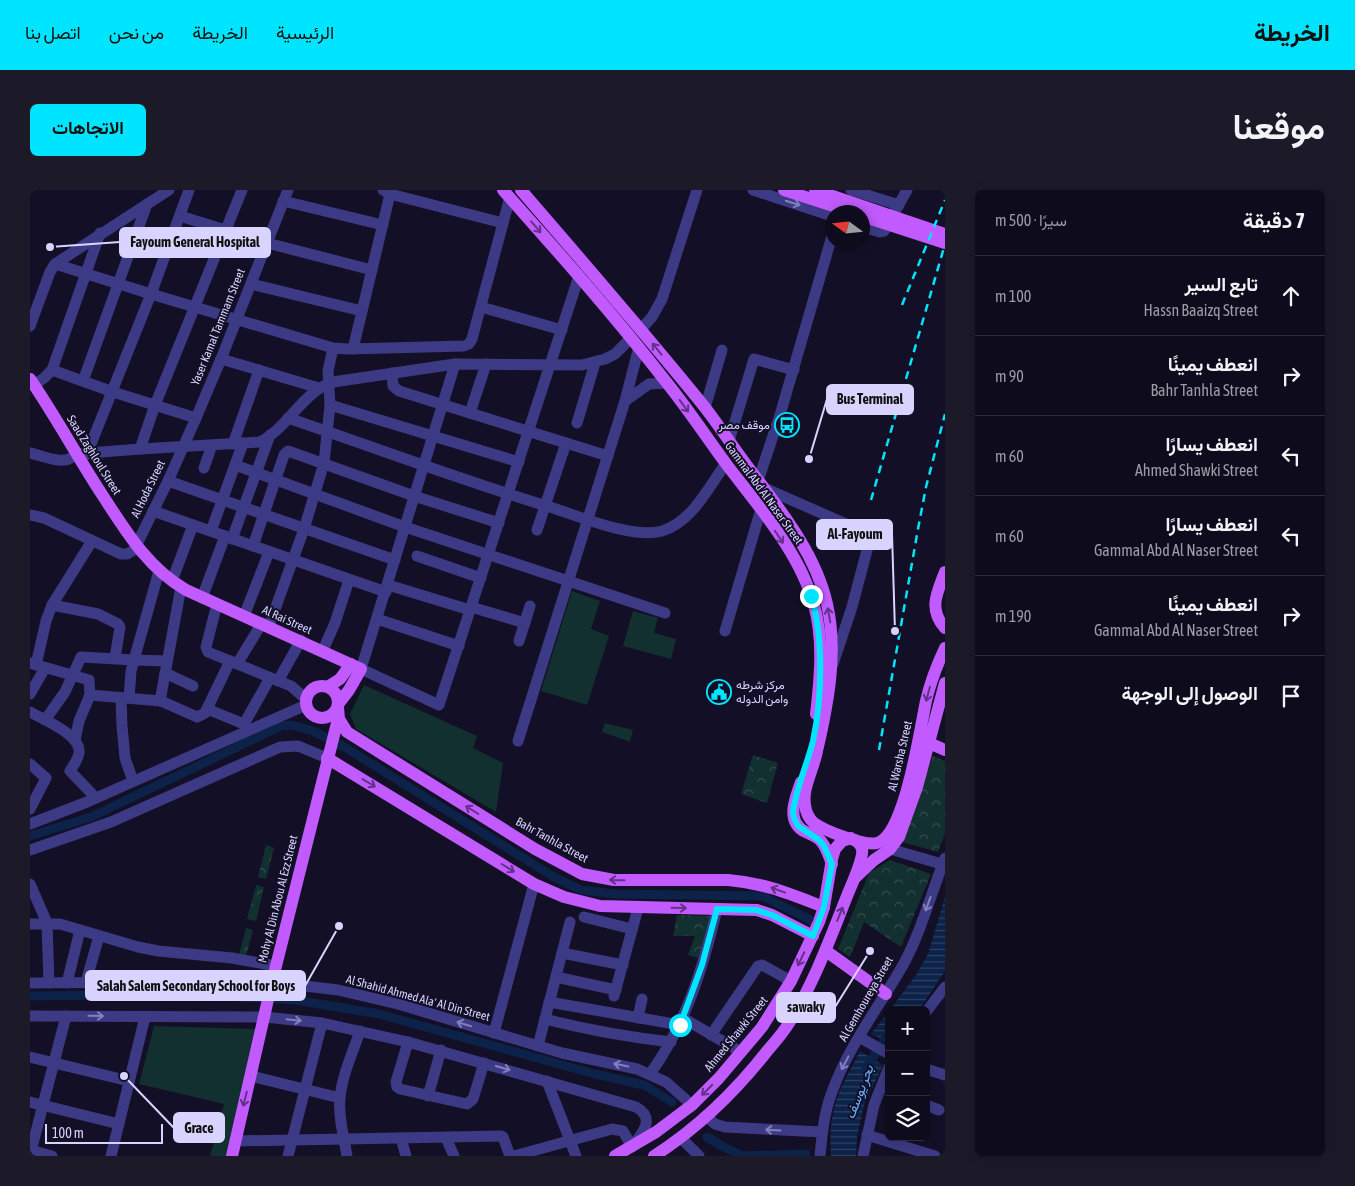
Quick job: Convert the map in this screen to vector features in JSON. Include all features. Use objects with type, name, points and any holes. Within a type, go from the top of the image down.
[{"type":"main road","name":"Gammal Abd Al Naser Street","points":[[521,190],[641,328],[705,408],[798,538],[818,576],[827,602],[832,648],[831,670],[820,738],[805,798],[808,816]]},
{"type":"main road","points":[[784,190],[830,205]]},
{"type":"main road","points":[[815,190],[945,234]]},
{"type":"main road","name":"Gammal Abd Al Naser Street","points":[[507,194],[579,276],[668,383],[761,509],[799,568],[811,596],[817,619],[820,654],[814,732],[794,804],[794,818]]},
{"type":"main road","points":[[870,219],[945,243]]},
{"type":"main road","name":"Saad Zaghloul Street","points":[[32,382],[82,454],[135,544]]},
{"type":"main road","name":"Al Rai Street","points":[[135,544],[159,571],[176,584],[202,598],[301,640],[356,667]]},
{"type":"main road","points":[[945,572],[937,592],[935,607],[937,617],[945,628]]},
{"type":"main road","name":"Al Warsha Street","points":[[853,839],[866,844],[874,844],[884,839],[891,830],[908,788],[926,701],[945,648]]},
{"type":"main road","points":[[329,686],[356,667]]},
{"type":"main road","points":[[317,717],[329,717],[338,706],[349,690],[356,667]]},
{"type":"main road","name":"Al Warsha Street","points":[[853,881],[867,866],[890,849],[898,837],[911,805],[945,684]]},
{"type":"main road","points":[[324,685],[329,686],[336,693],[339,719],[348,732],[330,748],[328,725],[308,711],[306,702],[310,690],[324,685]]},
{"type":"main road","name":"Mohy Al Din Abou Al Ezz Street","points":[[232,1156],[276,966],[337,723],[338,706]]},
{"type":"main road","name":"Bahr Tanhla Street","points":[[348,732],[535,849],[582,874],[614,880],[747,881],[773,888],[824,907]]},
{"type":"main road","points":[[929,743],[945,750]]},
{"type":"main road","points":[[330,748],[534,884],[584,903],[600,906],[756,910],[772,915],[813,936]]},
{"type":"main road","points":[[654,1156],[681,1138],[742,1081],[788,1024],[810,986],[826,951],[853,881],[862,853],[861,845],[853,839],[818,826],[808,816],[794,818],[798,826],[819,840],[824,846],[832,864]]},
{"type":"main road","name":"Ahmed Shawki Street","points":[[615,1156],[663,1128],[692,1105],[762,1028],[791,981],[813,936],[824,907],[833,854],[838,845],[846,839],[853,839]]},
{"type":"main road","points":[[826,951],[886,994]]},
{"type":"main road","points":[[771,1014],[777,1024],[782,1026],[788,1024]]},
{"type":"main road","points":[[762,1028],[768,1027],[774,1030],[776,1040]]},
{"type":"street","points":[[30,326],[55,264],[100,233],[169,190]]},
{"type":"street","points":[[82,454],[113,392],[189,190]]},
{"type":"street","points":[[140,449],[155,405],[242,190]]},
{"type":"street","name":"Yaser Kamal Tammam Street","points":[[184,446],[222,359],[288,190]]},
{"type":"street","points":[[641,328],[652,317],[662,300],[698,190]]},
{"type":"street","points":[[753,190],[825,214]]},
{"type":"street","points":[[841,205],[846,190]]},
{"type":"street","points":[[851,190],[898,205]]},
{"type":"street","points":[[870,229],[880,232],[886,230],[907,190]]},
{"type":"street","points":[[353,349],[383,225],[387,192],[503,223]]},
{"type":"street","points":[[55,264],[332,348],[464,346],[472,339],[503,223],[507,194]]},
{"type":"street","points":[[284,201],[383,225]]},
{"type":"street","points":[[83,381],[146,204]]},
{"type":"street","points":[[180,216],[267,243],[372,270]]},
{"type":"street","points":[[32,382],[44,378],[52,370],[100,233]]},
{"type":"street","points":[[828,250],[760,484],[871,535],[852,608],[831,670]]},
{"type":"street","points":[[377,619],[458,646],[579,276]]},
{"type":"street","points":[[251,284],[362,311]]},
{"type":"street","points":[[481,307],[562,330]]},
{"type":"street","points":[[222,359],[323,385],[455,364],[573,366],[595,362],[635,343]]},
{"type":"street","points":[[518,741],[625,401],[635,343]]},
{"type":"street","points":[[30,453],[63,461],[82,454],[260,442],[323,385],[328,371],[332,348]]},
{"type":"street","points":[[705,408],[722,350]]},
{"type":"street","points":[[728,441],[754,359],[794,370]]},
{"type":"street","points":[[577,423],[595,362]]},
{"type":"street","points":[[356,667],[377,619],[455,364]]},
{"type":"street","points":[[470,413],[486,364]]},
{"type":"street","points":[[52,370],[113,392],[196,418]]},
{"type":"street","points":[[210,531],[235,465],[238,444],[259,370]]},
{"type":"street","points":[[392,373],[393,386],[397,391],[608,456]]},
{"type":"street","points":[[625,401],[649,384],[668,383]]},
{"type":"street","points":[[90,695],[160,701],[193,716],[202,716],[234,662],[265,625],[293,560],[324,463],[330,405],[323,385]]},
{"type":"street","points":[[330,405],[519,462]]},
{"type":"street","points":[[288,418],[588,520],[643,533],[663,530],[681,522],[689,515],[726,464]]},
{"type":"street","points":[[202,598],[228,538],[244,507],[270,434]]},
{"type":"street","points":[[537,530],[566,443]]},
{"type":"street","points":[[204,468],[212,445]]},
{"type":"street","name":"Al Hoda Street","points":[[135,544],[184,446]]},
{"type":"street","points":[[253,546],[284,455],[290,451],[414,496],[499,523]]},
{"type":"street","points":[[235,465],[405,528],[665,612]]},
{"type":"street","points":[[168,481],[395,560]]},
{"type":"street","points":[[725,631],[761,509]]},
{"type":"street","points":[[153,511],[350,580],[471,608],[525,623]]},
{"type":"street","points":[[30,515],[44,518],[124,555],[132,552],[135,544]]},
{"type":"street","points":[[160,701],[167,661],[176,584],[193,525]]},
{"type":"street","points":[[30,694],[46,621],[52,605],[92,541]]},
{"type":"street","points":[[244,616],[270,552]]},
{"type":"street","points":[[417,556],[481,578]]},
{"type":"street","points":[[133,781],[125,758],[125,698],[130,671],[159,571]]},
{"type":"street","points":[[323,650],[336,623],[350,580]]},
{"type":"street","points":[[30,824],[96,798],[247,727],[306,702],[294,688],[208,652],[206,649],[217,604]]},
{"type":"street","points":[[52,605],[98,614],[118,624],[120,627],[115,658]]},
{"type":"street","points":[[519,641],[530,606]]},
{"type":"street","points":[[247,727],[274,679],[301,640]]},
{"type":"street","name":"Al Rai Street","points":[[356,667],[439,706],[458,646]]},
{"type":"street","points":[[44,720],[65,692],[74,676],[81,657],[167,661]]},
{"type":"street","points":[[37,665],[89,680],[90,695],[79,722],[75,740]]},
{"type":"street","points":[[165,673],[194,686]]},
{"type":"street","points":[[207,709],[247,727]]},
{"type":"street","points":[[30,712],[75,740],[79,747],[79,754],[70,771],[96,798]]},
{"type":"street","points":[[30,850],[111,822],[280,748],[290,745],[330,748]]},
{"type":"street","points":[[30,764],[46,778],[30,809],[42,819]]},
{"type":"street","points":[[890,849],[944,866]]},
{"type":"street","name":"Al Gemhoureya Street","points":[[820,1156],[822,1132],[832,1092],[859,1037],[903,964],[944,866]]},
{"type":"street","points":[[30,884],[47,923],[49,983]]},
{"type":"street","points":[[494,1033],[534,884]]},
{"type":"street","points":[[556,978],[615,993],[638,908]]},
{"type":"street","points":[[650,1074],[682,1021],[702,965],[717,909]]},
{"type":"street","points":[[584,917],[632,929]]},
{"type":"street","points":[[538,1046],[570,922]]},
{"type":"street","points":[[30,924],[60,924],[158,951],[232,958],[276,966]]},
{"type":"street","points":[[67,983],[80,930]]},
{"type":"street","points":[[86,982],[99,936]]},
{"type":"street","points":[[562,953],[623,965]]},
{"type":"street","points":[[711,1035],[758,966],[762,965],[791,981]]},
{"type":"street","name":"Al Shahid Ahmed Ala' Al Din Street","points":[[30,983],[86,982],[338,990],[398,1004],[538,1046],[637,1069],[666,1082],[692,1105]]},
{"type":"street","points":[[930,1007],[945,987]]},
{"type":"street","points":[[638,1018],[642,999]]},
{"type":"street","points":[[549,1002],[638,1018],[682,1021],[741,1052]]},
{"type":"street","points":[[30,1016],[145,1017],[266,1012],[441,1050],[640,1109],[646,1116],[646,1125],[632,1147],[625,1134],[616,1129],[512,1156],[502,1136],[235,1141]]},
{"type":"street","points":[[52,1156],[30,1152],[66,1016]]},
{"type":"street","points":[[111,1156],[145,1017]]},
{"type":"street","points":[[545,1019],[603,1033],[671,1042]]},
{"type":"street","points":[[288,1156],[322,1023]]},
{"type":"street","points":[[347,1156],[340,1111],[340,1098],[342,1086],[360,1031]]},
{"type":"street","points":[[859,1037],[885,1052]]},
{"type":"street","points":[[408,1042],[396,1082],[397,1087],[400,1089],[464,1104],[469,1103],[473,1099],[484,1062]]},
{"type":"street","points":[[428,1096],[441,1050]]},
{"type":"street","points":[[30,1057],[129,1081]]},
{"type":"street","points":[[930,1072],[945,1075]]},
{"type":"street","points":[[251,1076],[340,1098]]},
{"type":"street","points":[[547,1080],[576,1156]]},
{"type":"street","points":[[863,1156],[866,1135],[884,1090]]},
{"type":"street","points":[[30,1102],[118,1124]]},
{"type":"street","points":[[930,1107],[939,1110]]},
{"type":"street","points":[[706,1116],[715,1124],[725,1127],[822,1132]]},
{"type":"street","points":[[866,1135],[885,1138]]},
{"type":"street","points":[[401,1138],[406,1156]]},
{"type":"street","points":[[446,1138],[454,1156]]},
{"type":"street","points":[[681,1138],[698,1156]]},
{"type":"street","points":[[902,1141],[936,1156]]},
{"type":"green space","points":[[572,591],[600,601],[591,629],[609,636],[587,705],[541,691]]},
{"type":"green space","points":[[633,611],[658,618],[654,633],[676,639],[671,659],[623,646]]},
{"type":"green space","points":[[364,685],[477,736],[473,748],[503,763],[496,812],[356,729],[350,714]]},
{"type":"green space","points":[[605,723],[633,730],[630,742],[602,732]]},
{"type":"green space","points":[[753,755],[778,763],[767,803],[741,794]]},
{"type":"green space","points":[[933,756],[945,761],[945,833],[938,852],[902,842]]},
{"type":"green space","points":[[266,845],[274,848],[266,879],[258,877]]},
{"type":"green space","points":[[890,860],[931,874],[901,947],[864,922],[850,957],[838,949],[869,873]]},
{"type":"green space","points":[[256,885],[264,887],[256,921],[247,919]]},
{"type":"green space","points":[[677,915],[711,916],[698,958],[688,955],[695,936],[673,936]]},
{"type":"green space","points":[[246,928],[253,930],[246,956],[239,955]]},
{"type":"green space","points":[[154,1026],[259,1029],[226,1156],[210,1156],[224,1104],[139,1084]]},
{"type":"water","points":[[945,897],[945,971],[922,1006],[893,1006],[916,975],[928,954]]},
{"type":"water","points":[[885,1016],[885,1040],[871,1034]]},
{"type":"water","points":[[860,1051],[883,1065],[864,1105],[857,1137],[856,1156],[831,1156],[832,1120],[836,1101]]},
{"type":"waterway","points":[[30,836],[91,817],[281,726],[292,725],[313,731],[346,748],[554,877],[581,890],[616,894],[762,896],[813,921]]},
{"type":"waterway","points":[[30,996],[188,994],[295,1000],[379,1014],[595,1074],[644,1085],[672,1102]]},
{"type":"waterway","name":"بحر يوسف","points":[[866,1068],[885,1039]]},
{"type":"waterway","points":[[707,1137],[743,1156],[806,1154]]},
{"type":"railway","points":[[902,305],[945,200]]},
{"type":"railway","points":[[871,500],[945,244]]},
{"type":"railway","points":[[879,750],[926,487],[945,414]]},
{"type":"place","name":"Fayoum General Hospital","points":[[50,247]]},
{"type":"place","name":"موقف مصر","points":[[787,425]]},
{"type":"place","name":"Bus Terminal","points":[[809,459]]},
{"type":"place","name":"Al-Fayoum","points":[[895,631]]},
{"type":"place","name":"مركز شرطه وامن الدوله","points":[[719,692]]},
{"type":"place","name":"Salah Salem Secondary School for Boys","points":[[339,926]]},
{"type":"place","name":"sawaky","points":[[870,951]]},
{"type":"place","name":"Grace","points":[[124,1076]]},
{"type":"route","points":[[680,1025],[710,940],[717,909],[747,908],[764,912],[813,936],[824,907],[832,864],[824,846],[819,840],[798,826],[793,812],[812,742],[819,682],[820,654],[817,619],[811,596]]}]
